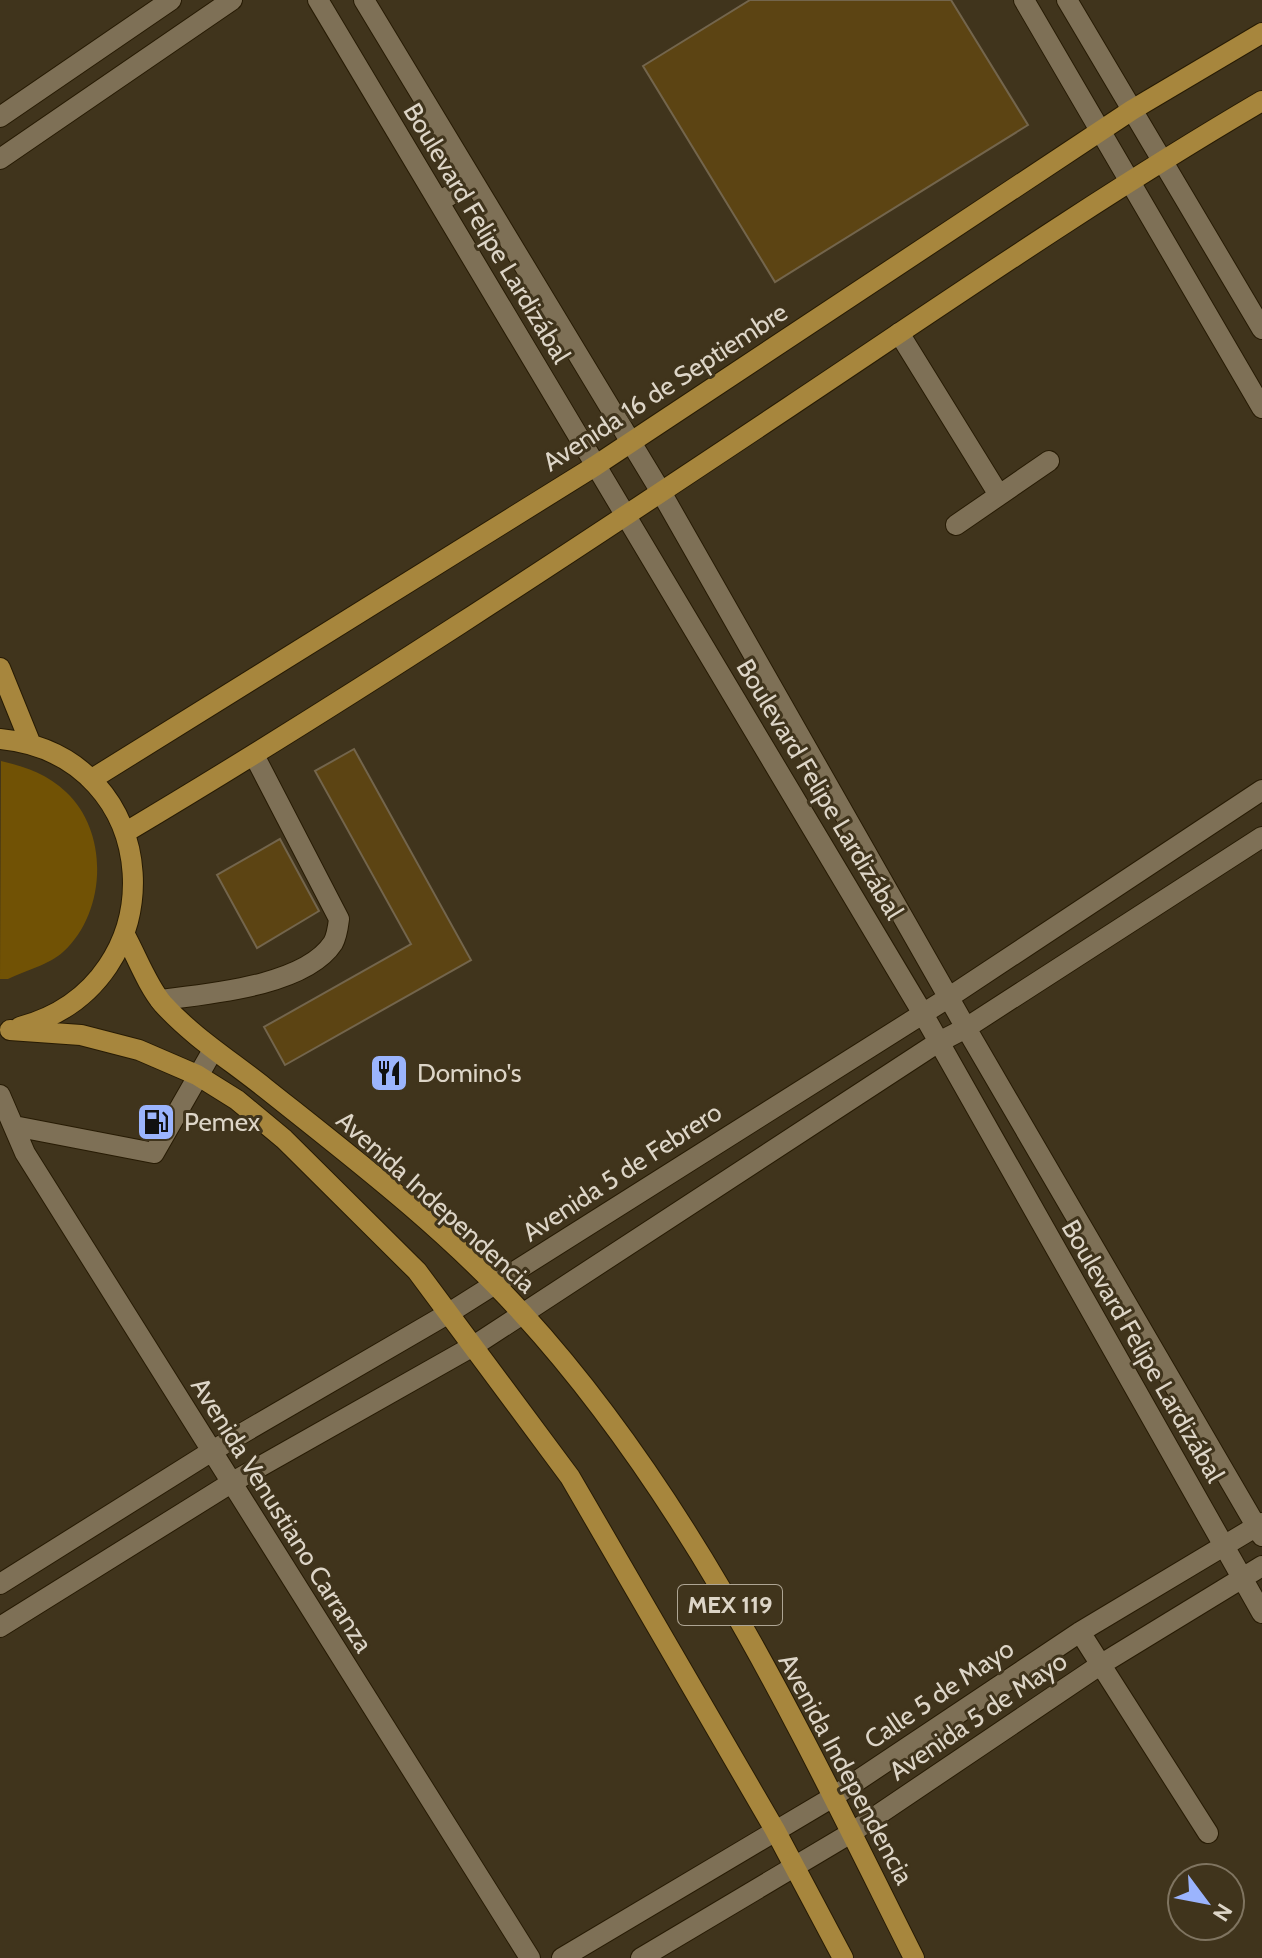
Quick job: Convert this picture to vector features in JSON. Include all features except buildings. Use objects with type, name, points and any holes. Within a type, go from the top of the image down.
[{"type":"main road","name":"Avenida 16 de Septiembre","points":[[92,779],[595,466],[1101,130],[1262,33]]},
{"type":"main road","points":[[126,832],[254,755],[626,515],[1130,180],[1262,101]]},
{"type":"main road","points":[[0,668],[30,742]]},
{"type":"main road","points":[[0,739],[30,742],[63,757],[92,779],[111,804],[126,832],[133,877],[133,901],[125,935],[111,963],[92,987],[68,1008],[40,1022],[5,1030]]},
{"type":"main road","name":"Avenida Independencia","points":[[125,935],[160,1000],[190,1032],[342,1152],[494,1285],[522,1313],[611,1419],[699,1546],[833,1797],[914,1958]]},
{"type":"main road","name":"MEX 119","points":[[5,1030],[81,1035],[139,1050],[197,1075],[237,1100],[284,1139],[417,1271],[475,1345],[570,1477],[775,1830],[843,1958]]},
{"type":"street","points":[[0,117],[171,0]]},
{"type":"street","points":[[0,159],[232,0]]},
{"type":"street","name":"Boulevard Felipe Lardizábal","points":[[318,0],[922,1012],[1262,1613]]},
{"type":"street","name":"Boulevard Felipe Lardizábal","points":[[364,0],[661,492],[951,996],[966,1028],[1260,1528]]},
{"type":"street","points":[[1024,0],[1262,408]]},
{"type":"street","points":[[1067,0],[1262,329]]},
{"type":"street","points":[[80,62],[99,91]]},
{"type":"street","points":[[439,202],[473,181]]},
{"type":"street","points":[[899,333],[999,495]]},
{"type":"street","points":[[956,525],[1049,461]]},
{"type":"street","points":[[160,1000],[230,991],[302,969],[325,953],[335,940],[339,919],[254,755]]},
{"type":"street","points":[[790,790],[822,773]]},
{"type":"street","name":"Avenida 5 de Febrero","points":[[0,1584],[212,1451],[494,1285],[951,996],[1262,790]]},
{"type":"street","points":[[0,1627],[231,1483],[475,1345],[937,1043],[966,1028],[1262,837]]},
{"type":"street","points":[[14,1126],[154,1153],[213,1050]]},
{"type":"street","name":"Avenida Venustiano Carranza","points":[[0,1095],[25,1153],[530,1958]]},
{"type":"street","points":[[705,1150],[725,1181]]},
{"type":"street","points":[[1074,1283],[1104,1265]]},
{"type":"street","name":"Calle 5 de Mayo","points":[[562,1958],[833,1797],[1080,1632],[1224,1545],[1260,1528]]},
{"type":"street","name":"Avenida 5 de Mayo","points":[[641,1958],[851,1833],[1100,1665],[1262,1566]]},
{"type":"street","points":[[1080,1632],[1208,1833]]},
{"type":"shaded area","points":[[1,761],[36,772],[66,792],[80,809],[90,829],[96,850],[97,873],[88,916],[77,936],[58,956],[8,979],[0,979]]},
{"type":"place","name":"Domino's","points":[[389,1073]]},
{"type":"place","name":"Pemex","points":[[156,1122]]}]
